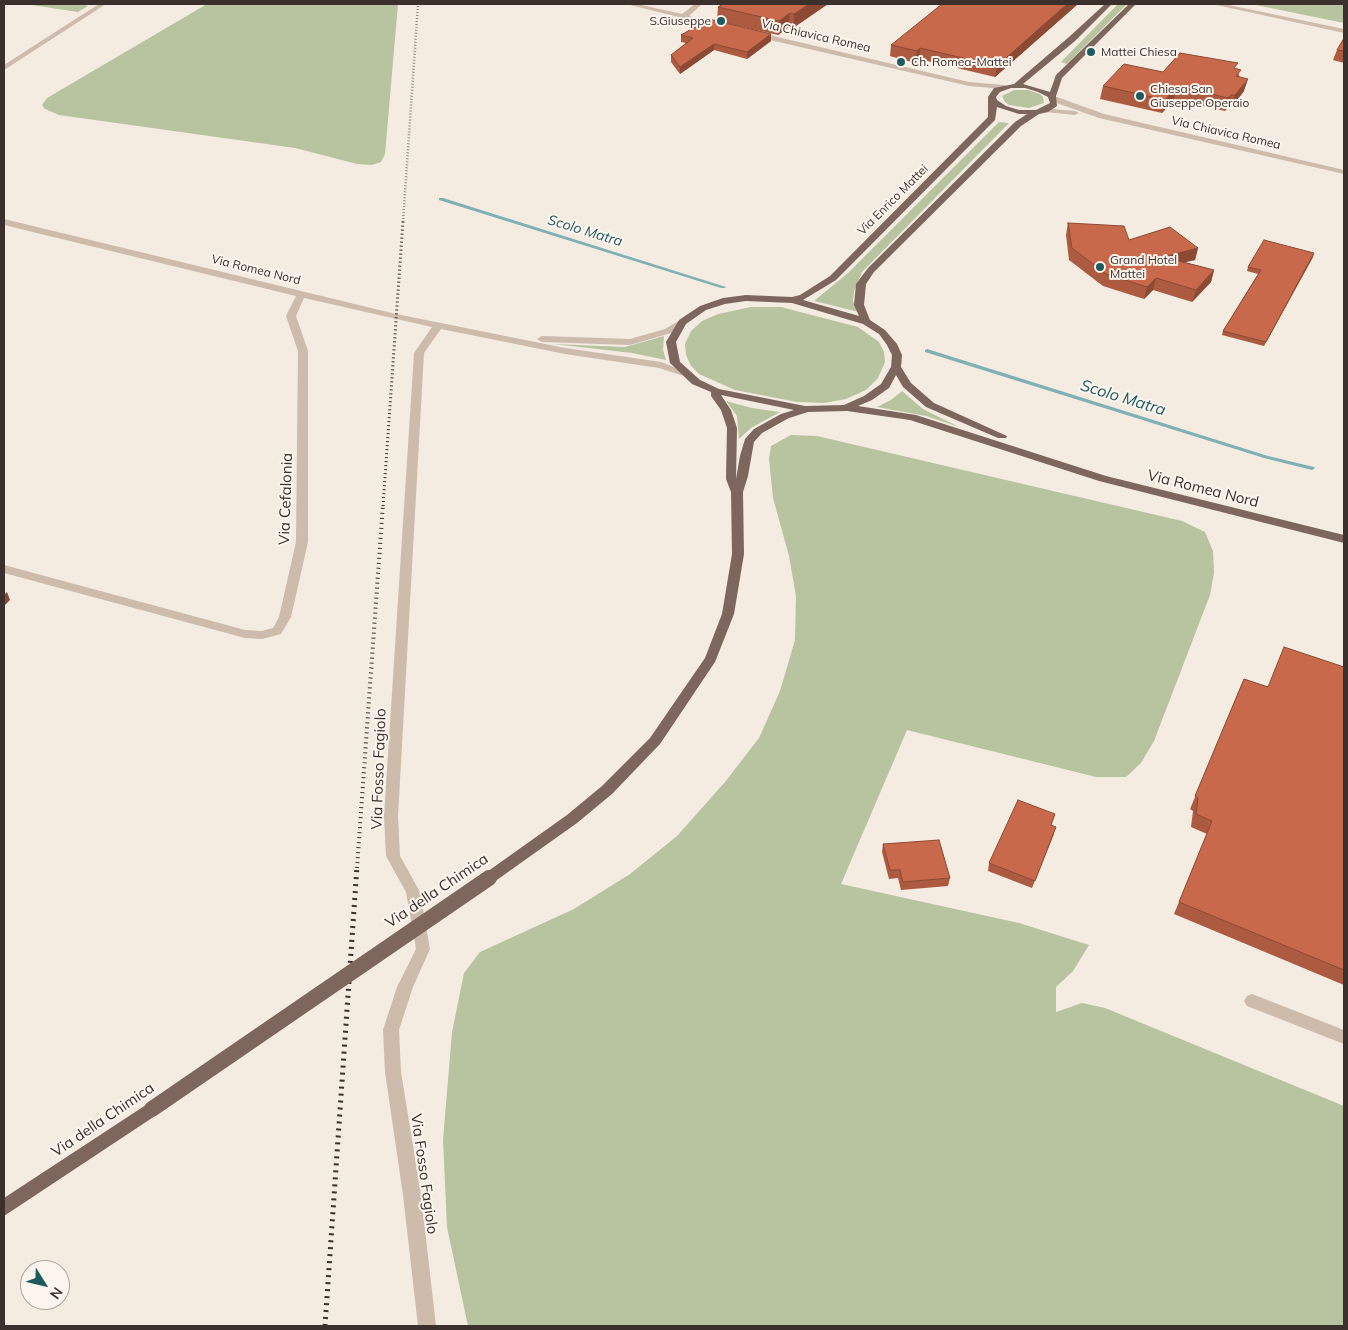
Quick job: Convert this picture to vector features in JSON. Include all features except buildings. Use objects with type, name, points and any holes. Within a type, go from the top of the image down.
[{"type":"main road","points":[[1016,86],[1072,39],[1109,4]]},
{"type":"main road","points":[[866,322],[858,305],[861,284],[871,270],[1018,124],[1054,104],[1053,98],[1059,77],[1133,4]]},
{"type":"main road","points":[[1041,111],[1010,110],[992,99],[993,93],[1004,87],[1034,87],[1053,98]]},
{"type":"main road","name":"Via Enrico Mattei","points":[[792,300],[803,297],[834,278],[992,118],[992,99]]},
{"type":"main road","points":[[746,298],[792,300],[848,314],[882,332],[892,344],[897,355],[896,367],[885,386],[868,398],[846,408],[806,410],[716,390],[696,382],[675,363],[671,342],[682,322],[703,308],[723,301],[746,298]]},
{"type":"main road","name":"Via Romea Nord","points":[[896,367],[907,386],[930,405],[1056,462],[1103,480],[1344,539]]},
{"type":"main road","name":"Via della Chimica","points":[[4,1208],[489,878],[572,818],[607,790],[655,741],[684,702],[711,658],[728,614],[738,554],[736,492],[731,480],[732,428],[726,410],[716,396],[716,390]]},
{"type":"main road","name":"Via Romea Nord","points":[[846,408],[912,417],[1056,462]]},
{"type":"main road","name":"Via della Chimica","points":[[736,492],[743,476],[749,441],[765,427],[785,416],[806,410]]},
{"type":"street","points":[[4,68],[103,4]]},
{"type":"street","points":[[629,4],[728,27]]},
{"type":"street","points":[[683,16],[699,4]]},
{"type":"street","points":[[1215,4],[1344,30]]},
{"type":"street","name":"Via Chiavica Romea","points":[[747,32],[969,84],[1004,87]]},
{"type":"street","name":"Via Chiavica Romea","points":[[969,84],[984,90],[992,99]]},
{"type":"street","name":"Via Chiavica Romea","points":[[1053,98],[1102,116],[1344,172]]},
{"type":"street","name":"Via Chiavica Romea","points":[[1041,111],[1102,116]]},
{"type":"street","name":"Via Romea Nord","points":[[4,222],[301,295],[438,326],[566,350],[661,365],[684,373]]},
{"type":"street","name":"Via Cefalonia","points":[[4,569],[245,634],[262,635],[276,631],[285,617],[302,542],[303,351],[291,316],[301,295]]},
{"type":"street","name":"Via Romea Nord","points":[[503,338],[630,342],[668,331],[682,322]]},
{"type":"street","name":"Via Fosso Fagiolo","points":[[427,1326],[412,1195],[393,1072],[392,1030],[405,988],[423,949],[413,892],[393,856],[391,816],[419,353],[438,326]]},
{"type":"street","points":[[1252,1001],[1344,1037]]},
{"type":"green space","points":[[25,4],[87,4],[85,5],[88,6],[78,12]]},
{"type":"green space","points":[[207,4],[398,4],[385,154],[381,162],[372,165],[357,164],[295,148],[59,115],[45,109],[42,105],[47,98]]},
{"type":"green space","points":[[1118,4],[1127,4],[1067,64],[1061,62]]},
{"type":"green space","points":[[1251,4],[1344,4],[1344,23]]},
{"type":"green space","points":[[1014,90],[1028,90],[1040,94],[1043,97],[1044,103],[1029,108],[1009,105],[1002,96]]},
{"type":"green space","points":[[999,122],[1009,123],[862,272],[854,291],[853,301],[859,312],[814,301],[848,273]]},
{"type":"green space","points":[[751,307],[781,307],[858,327],[879,342],[884,352],[885,362],[878,378],[866,390],[846,399],[824,403],[797,402],[735,390],[699,374],[691,366],[686,355],[685,344],[691,331],[702,321],[718,314]]},
{"type":"green space","points":[[664,336],[663,350],[666,360],[632,353],[553,344],[625,347]]},
{"type":"green space","points":[[902,391],[923,409],[959,427],[926,416],[877,407],[891,400]]},
{"type":"green space","points":[[726,401],[752,408],[780,412],[751,428],[739,439],[737,416]]},
{"type":"green space","points":[[791,435],[817,436],[1182,521],[1205,532],[1213,551],[1214,573],[1210,595],[1154,741],[1141,763],[1126,777],[1096,777],[907,730],[841,884],[1019,923],[1089,945],[1073,971],[1056,987],[1056,1012],[1082,1003],[1105,1008],[1344,1106],[1344,1326],[468,1326],[447,1227],[443,1140],[452,1032],[464,973],[480,952],[574,909],[630,874],[677,836],[725,782],[759,738],[780,691],[795,640],[796,596],[789,556],[773,498],[769,459],[771,446]]},
{"type":"waterway","name":"Scolo Matra","points":[[441,199],[723,287]]},
{"type":"waterway","name":"Scolo Matra","points":[[927,351],[1266,457],[1312,468]]},
{"type":"railway","points":[[403,222],[418,4]]},
{"type":"railway","points":[[383,506],[403,221]]},
{"type":"railway","points":[[357,868],[383,504]]},
{"type":"railway","points":[[325,1326],[357,866]]},
{"type":"place","name":"S.Giuseppe","points":[[721,21]]},
{"type":"place","name":"Mattei Chiesa","points":[[1091,52]]},
{"type":"place","name":"Ch. Romea-Mattei","points":[[901,62]]},
{"type":"place","name":"Chiesa San Giuseppe Operaio","points":[[1140,96]]},
{"type":"place","name":"Grand Hotel Mattei","points":[[1100,267]]}]
